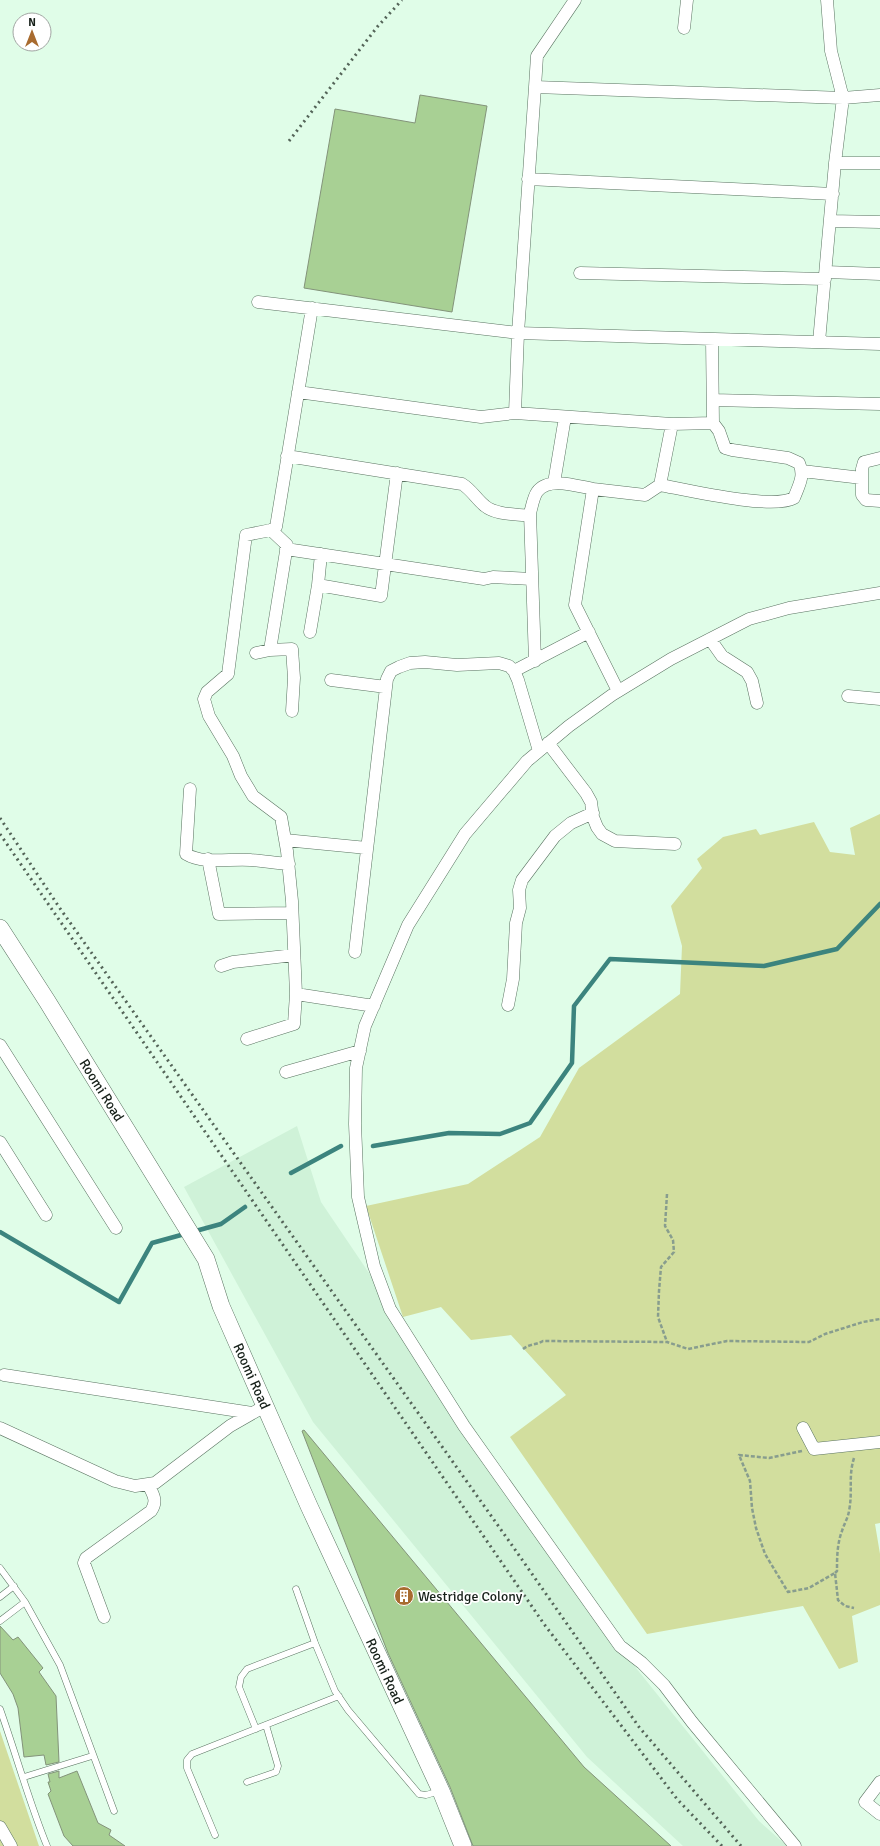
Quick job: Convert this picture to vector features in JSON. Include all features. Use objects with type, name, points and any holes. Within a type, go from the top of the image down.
[{"type":"street","points":[[515,413],[518,333],[537,56],[575,0]]},
{"type":"street","points":[[684,28],[687,0]]},
{"type":"street","points":[[819,342],[843,98],[831,51],[827,0]]},
{"type":"street","points":[[535,87],[843,98],[880,95]]},
{"type":"street","points":[[836,164],[880,164]]},
{"type":"street","points":[[528,179],[833,194]]},
{"type":"street","points":[[830,221],[880,222]]},
{"type":"street","points":[[580,273],[880,274]]},
{"type":"street","points":[[258,302],[518,333],[880,344]]},
{"type":"street","points":[[247,1039],[294,1024],[296,994],[292,913],[285,840],[281,817],[253,796],[241,776],[233,756],[209,716],[204,699],[207,692],[228,674],[246,535],[271,530],[276,527],[312,308]]},
{"type":"street","points":[[660,485],[730,498],[781,502],[794,498],[802,478],[802,471],[799,463],[788,458],[725,448],[719,431],[713,423],[712,339]]},
{"type":"street","points":[[298,392],[481,417],[515,413],[672,424],[713,423]]},
{"type":"street","points":[[713,400],[880,404]]},
{"type":"street","points":[[554,483],[565,417]]},
{"type":"street","points":[[535,661],[530,516],[537,492],[554,483],[645,496],[660,485],[672,424]]},
{"type":"street","points":[[287,456],[462,484],[469,488],[485,506],[490,509],[530,516]]},
{"type":"street","points":[[880,458],[864,462],[862,478],[862,495],[866,500],[880,501]]},
{"type":"street","points":[[802,471],[862,478]]},
{"type":"street","points":[[318,585],[381,596],[397,474]]},
{"type":"street","points":[[593,489],[576,604],[618,691]]},
{"type":"street","points":[[270,650],[287,545],[271,530]]},
{"type":"street","points":[[286,549],[484,579],[493,577],[532,579]]},
{"type":"street","points":[[310,632],[318,585],[321,554]]},
{"type":"street","points":[[795,1846],[692,1722],[664,1685],[642,1663],[620,1646],[464,1426],[390,1309],[374,1266],[358,1197],[355,1124],[356,1068],[365,1026],[408,924],[465,834],[527,761],[569,726],[618,691],[671,659],[749,619],[789,608],[880,593]]},
{"type":"street","points":[[514,671],[589,632]]},
{"type":"street","points":[[710,639],[722,656],[747,672],[752,681],[757,703]]},
{"type":"street","points":[[256,654],[270,650],[292,649],[294,678],[292,711]]},
{"type":"street","points":[[355,952],[387,679],[392,671],[410,663],[458,665],[499,663],[509,666],[514,671],[544,747],[586,793],[597,827],[602,834],[615,841],[675,844]]},
{"type":"street","points":[[331,680],[386,687]]},
{"type":"street","points":[[848,696],[880,699]]},
{"type":"street","points":[[190,790],[186,854],[192,857],[208,859],[251,860],[288,864]]},
{"type":"street","points":[[508,1005],[513,979],[516,923],[520,908],[519,890],[522,880],[555,836],[571,823],[593,813]]},
{"type":"street","points":[[285,840],[367,848]]},
{"type":"street","points":[[208,859],[219,914],[292,913]]},
{"type":"street","name":"Roomi Road","points":[[0,928],[206,1259],[221,1306],[259,1410],[309,1506],[441,1791],[463,1846]]},
{"type":"street","points":[[222,966],[239,962],[294,955]]},
{"type":"street","points":[[296,994],[374,1006]]},
{"type":"street","points":[[0,1045],[116,1228]]},
{"type":"street","points":[[286,1072],[360,1051]]},
{"type":"street","points":[[0,1142],[46,1215]]},
{"type":"street","points":[[4,1375],[259,1410]]},
{"type":"street","points":[[0,1428],[115,1481],[135,1486],[155,1483],[225,1431],[259,1410]]},
{"type":"street","points":[[803,1428],[814,1449],[880,1442]]},
{"type":"street","points":[[104,1617],[84,1563],[86,1558],[151,1511],[155,1506],[155,1498],[148,1484]]},
{"type":"street","points":[[880,1782],[864,1802],[880,1814]]},
{"type":"street","points":[[0,1827],[11,1846]]},
{"type":"lane","points":[[0,1568],[25,1602],[60,1665],[92,1756],[114,1811]]},
{"type":"lane","points":[[0,1597],[14,1586]]},
{"type":"lane","points":[[296,1589],[315,1643],[339,1696],[348,1710],[419,1794],[426,1795],[441,1791]]},
{"type":"lane","points":[[0,1622],[25,1602]]},
{"type":"lane","points":[[256,1729],[239,1687],[241,1677],[247,1669],[315,1643]]},
{"type":"lane","points":[[215,1835],[187,1768],[187,1760],[192,1754],[339,1696]]},
{"type":"lane","points":[[0,1709],[24,1777],[36,1820],[47,1846]]},
{"type":"lane","points":[[247,1782],[276,1772],[278,1766],[266,1725]]},
{"type":"lane","points":[[24,1777],[92,1756]]},
{"type":"path","points":[[666,1194],[666,1226],[673,1240],[674,1252],[661,1267],[658,1317],[667,1342]]},
{"type":"path","points":[[523,1349],[527,1346],[536,1345],[543,1341],[667,1342],[688,1349],[727,1341],[809,1342],[825,1334],[848,1326],[880,1319]]},
{"type":"path","points":[[854,1608],[845,1606],[838,1600],[835,1573],[837,1571],[837,1552],[841,1532],[849,1513],[852,1491],[850,1472],[855,1454],[855,1444]]},
{"type":"path","points":[[814,1449],[769,1458],[739,1455],[750,1481],[752,1508],[756,1528],[765,1554],[788,1592],[809,1588],[835,1573]]},
{"type":"shaded area","points":[[297,1126],[321,1202],[636,1668],[759,1821],[787,1846],[683,1846],[587,1757],[313,1422],[184,1187]]},
{"type":"green space","points":[[880,814],[880,1523],[875,1524],[880,1554],[880,1605],[852,1616],[858,1662],[839,1669],[803,1606],[647,1634],[510,1437],[566,1395],[511,1335],[471,1340],[441,1307],[403,1317],[366,1206],[468,1184],[540,1137],[579,1068],[680,994],[682,946],[671,906],[702,868],[697,859],[723,837],[756,829],[760,835],[814,822],[830,852],[855,855],[850,828]]},
{"type":"green space","points":[[0,1731],[39,1846],[0,1846]]},
{"type":"building","points":[[420,95],[487,106],[452,312],[304,288],[335,109],[415,123]]},
{"type":"building","name":"Westridge Colony","points":[[304,1430],[584,1767],[671,1846],[473,1846],[450,1787],[388,1653],[302,1431]]},
{"type":"building","points":[[0,1626],[13,1640],[18,1637],[43,1668],[39,1672],[56,1696],[59,1762],[46,1765],[44,1755],[24,1757],[18,1708],[13,1694],[0,1673]]},
{"type":"building","points":[[59,1771],[59,1778],[77,1771],[98,1823],[111,1830],[109,1835],[125,1846],[73,1846],[64,1836],[48,1794],[51,1791],[48,1782],[50,1782],[48,1774]]},
{"type":"waterway","points":[[373,1146],[449,1133],[500,1134],[530,1123],[572,1063],[574,1006],[610,959],[764,966],[837,949],[880,904]]},
{"type":"waterway","points":[[291,1173],[341,1146]]},
{"type":"waterway","points":[[0,1232],[119,1302],[152,1243],[221,1224],[245,1207]]},
{"type":"railway","points":[[289,141],[378,26],[402,0]]},
{"type":"railway","points":[[0,818],[59,907],[509,1541],[639,1727],[741,1846]]},
{"type":"railway","points":[[0,834],[544,1624],[677,1799],[722,1846]]},
{"type":"place","name":"Westridge Colony","points":[[404,1596]]}]
